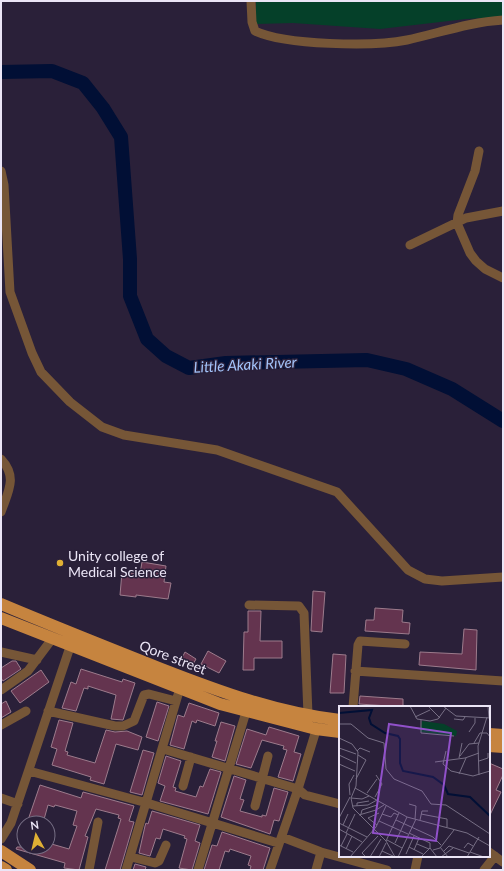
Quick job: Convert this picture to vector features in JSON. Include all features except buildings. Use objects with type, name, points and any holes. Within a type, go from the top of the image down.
[{"type":"main road","name":"Qore street","points":[[1,604],[203,685],[315,721],[339,732]]},
{"type":"main road","name":"Qore street","points":[[1,618],[70,647],[246,712],[315,721],[339,720]]},
{"type":"main road","points":[[490,734],[503,735]]},
{"type":"main road","points":[[490,746],[503,747]]},
{"type":"main road","points":[[1,851],[30,870]]},
{"type":"main road","points":[[1,866],[6,870]]},
{"type":"street","points":[[251,1],[252,22],[255,31],[268,37],[292,40],[338,43],[374,43],[404,40],[477,23],[503,20]]},
{"type":"street","points":[[480,151],[476,171],[458,215],[457,223],[470,253],[485,269],[503,278]]},
{"type":"street","points":[[1,171],[4,185],[10,292],[41,372],[70,402],[102,427],[124,435],[217,450],[337,492],[408,570],[425,579],[442,581],[503,578]]},
{"type":"street","points":[[410,245],[466,218],[503,210]]},
{"type":"street","points":[[1,459],[10,471],[11,479],[1,512]]},
{"type":"street","points":[[249,605],[299,606],[304,613],[315,721],[314,733],[298,789],[270,870]]},
{"type":"street","points":[[1,690],[28,671],[52,639]]},
{"type":"street","points":[[353,706],[355,671],[358,645],[360,641],[405,644]]},
{"type":"street","points":[[1,839],[11,823],[18,804],[70,647]]},
{"type":"street","points":[[1,652],[37,660]]},
{"type":"street","points":[[355,671],[503,680]]},
{"type":"street","points":[[126,870],[180,688]]},
{"type":"street","points":[[48,711],[115,726],[123,726],[134,721],[144,695],[149,694],[176,701]]},
{"type":"street","points":[[1,725],[26,711]]},
{"type":"street","points":[[198,870],[230,770],[246,712]]},
{"type":"street","points":[[163,749],[298,789],[305,796],[339,804]]},
{"type":"street","points":[[255,806],[268,756]]},
{"type":"street","points":[[183,786],[191,757]]},
{"type":"street","points":[[29,771],[280,840],[364,867],[387,870]]},
{"type":"street","points":[[1,798],[18,804]]},
{"type":"street","points":[[89,870],[98,822]]},
{"type":"street","points":[[131,857],[155,863],[159,861],[166,845]]},
{"type":"street","points":[[316,870],[321,852]]},
{"type":"street","points":[[484,870],[492,854],[503,862]]},
{"type":"street","points":[[414,870],[418,857]]},
{"type":"green space","points":[[256,1],[503,1],[503,17],[466,19],[380,29],[293,23],[256,24]]},
{"type":"waterway","name":"Little Akaki River","points":[[1,72],[52,71],[83,83],[103,108],[121,137],[130,259],[130,296],[147,339],[166,356],[189,368],[226,363],[367,360],[406,369],[452,389],[503,421]]},
{"type":"place","name":"Unity college of Medical Science","points":[[60,563]]}]
